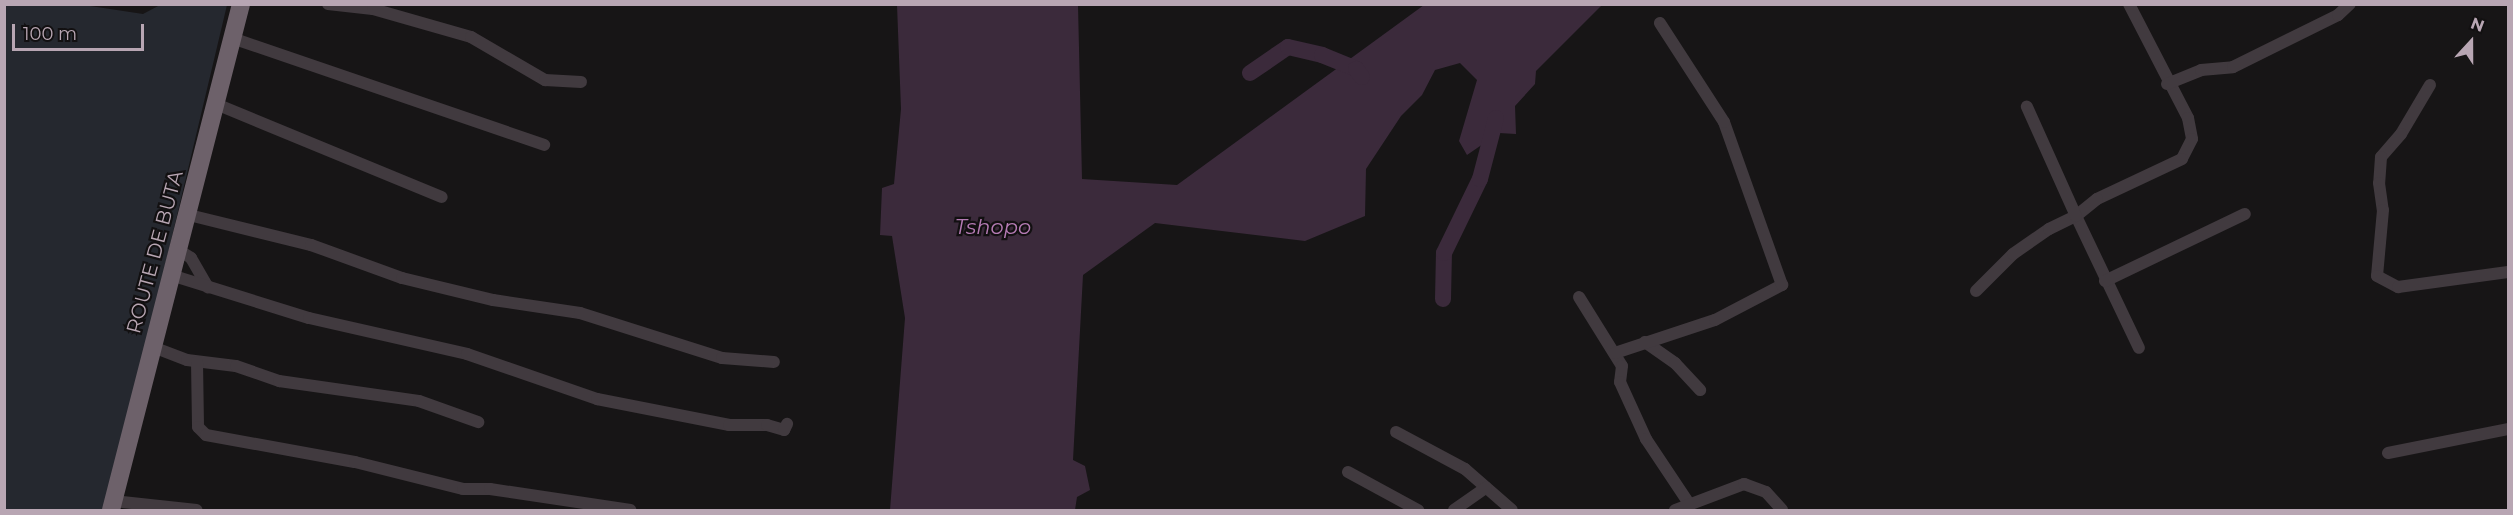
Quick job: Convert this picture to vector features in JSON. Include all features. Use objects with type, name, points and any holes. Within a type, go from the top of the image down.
[{"type":"highway","name":"ROUTE DE BUTA","points":[[112,506],[174,276],[241,4]]},
{"type":"street","points":[[328,4],[373,9],[471,37],[545,80],[580,82]]},
{"type":"street","points":[[1976,291],[2013,254],[2049,229],[2076,216],[2097,200],[2182,159],[2192,139],[2188,118],[2167,84],[2128,4]]},
{"type":"street","points":[[2167,84],[2201,70],[2233,67],[2338,15],[2350,4]]},
{"type":"street","points":[[1615,353],[1715,320],[1782,285],[1724,122],[1660,23]]},
{"type":"street","points":[[232,38],[543,145]]},
{"type":"street","points":[[2430,85],[2401,134],[2381,157],[2379,183],[2383,210],[2377,276],[2398,287],[2507,270]]},
{"type":"street","points":[[216,104],[442,197]]},
{"type":"street","points":[[2026,107],[2105,281],[2139,348]]},
{"type":"street","points":[[2105,281],[2245,213]]},
{"type":"street","points":[[189,214],[311,245],[402,278],[493,300],[580,313],[722,358],[774,362]]},
{"type":"street","points":[[180,251],[191,258],[208,287]]},
{"type":"street","points":[[174,276],[309,318],[467,354],[597,399],[729,424],[784,429],[787,424]]},
{"type":"street","points":[[1579,297],[1622,366],[1620,382],[1646,439],[1659,452],[1690,505]]},
{"type":"street","points":[[1645,342],[1675,363],[1700,390]]},
{"type":"street","points":[[153,347],[198,362],[236,366],[279,381],[419,401],[478,422]]},
{"type":"street","points":[[198,362],[198,427],[206,435],[355,462],[463,489],[490,489],[630,510]]},
{"type":"street","points":[[2388,453],[2508,429]]},
{"type":"street","points":[[1396,432],[1465,469],[1512,510]]},
{"type":"street","points":[[1348,472],[1418,510]]},
{"type":"street","points":[[1675,510],[1744,484],[1766,492],[1782,510]]},
{"type":"street","points":[[1454,510],[1486,488]]},
{"type":"street","points":[[112,506],[197,510]]},
{"type":"shaded area","points":[[77,4],[143,14],[160,5],[227,5],[107,510],[5,510],[4,5]]},
{"type":"water","name":"Tshopo","points":[[897,5],[1078,5],[1082,179],[1177,185],[1424,5],[1602,5],[1536,71],[1535,84],[1515,106],[1516,134],[1499,133],[1467,155],[1459,141],[1477,80],[1460,63],[1435,70],[1422,95],[1401,116],[1366,169],[1365,216],[1305,241],[1155,223],[1083,275],[1073,460],[1085,466],[1090,490],[1077,497],[1075,510],[890,510],[905,318],[892,236],[880,235],[882,188],[894,184],[901,109]]},
{"type":"waterway","points":[[1250,73],[1288,47],[1322,55],[1356,69],[1362,77]]},
{"type":"waterway","points":[[1443,299],[1444,253],[1480,179],[1496,118]]}]
